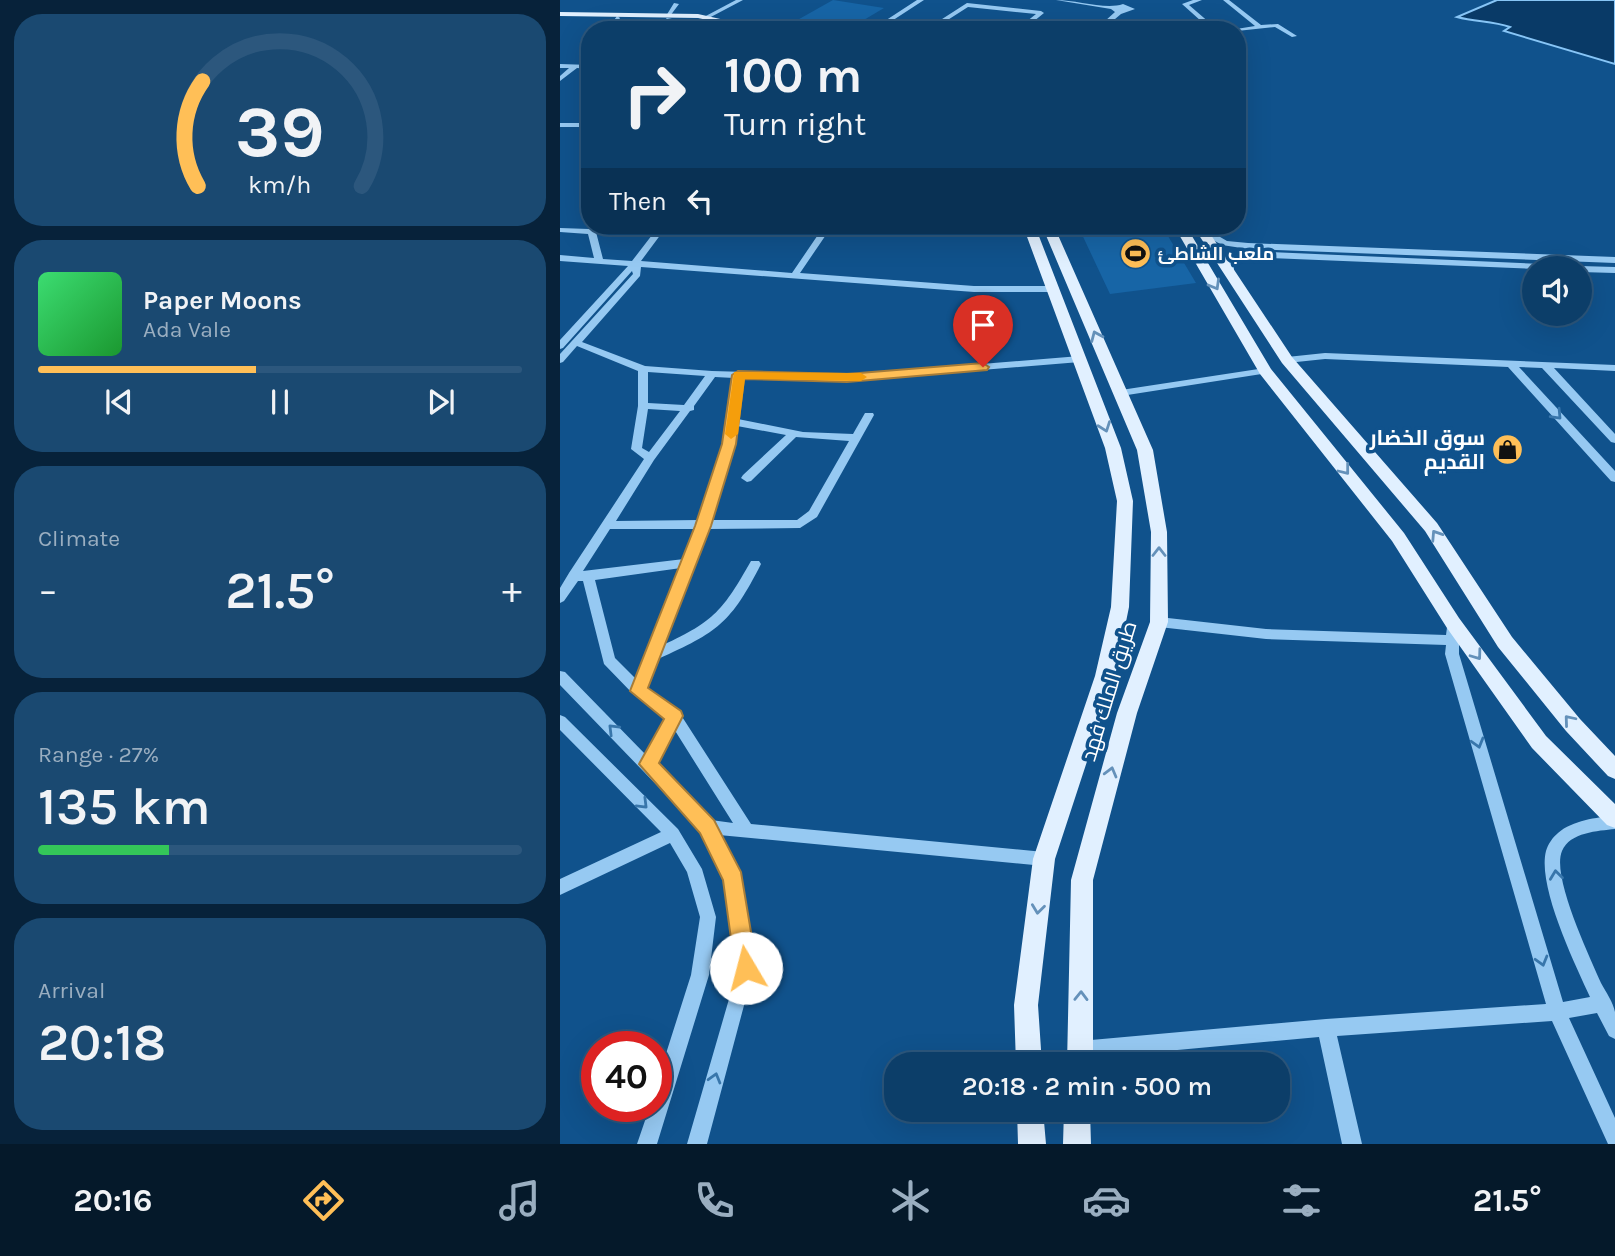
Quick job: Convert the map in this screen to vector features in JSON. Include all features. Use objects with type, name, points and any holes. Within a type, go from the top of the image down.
[{"type":"main road","points":[[560,16],[701,17],[721,21]]},
{"type":"main road","points":[[560,16],[668,17],[685,21]]},
{"type":"main road","name":"طريق الملك فهد","points":[[1028,1052],[1026,1005],[1044,859],[1105,676],[1120,607],[1125,501],[1113,449],[1032,235]]},
{"type":"main road","points":[[1036,245],[1051,235]]},
{"type":"main road","name":"طريق الملك فهد","points":[[1052,235],[1145,450],[1157,518],[1159,622],[1127,713],[1082,880],[1080,1052]]},
{"type":"main road","points":[[1185,235],[1265,371],[1398,537],[1453,632],[1539,741],[1615,820]]},
{"type":"main road","points":[[1204,235],[1287,360],[1431,527],[1505,642],[1573,725],[1615,770]]},
{"type":"main road","points":[[1031,1122],[1032,1144]]},
{"type":"main road","points":[[1077,1122],[1077,1144]]},
{"type":"street","points":[[701,17],[730,0]]},
{"type":"street","points":[[701,17],[740,0]]},
{"type":"street","points":[[888,21],[921,0]]},
{"type":"street","points":[[1059,0],[1116,10]]},
{"type":"street","points":[[1106,21],[1116,10],[1134,0]]},
{"type":"street","points":[[1199,0],[1185,4],[1205,21]]},
{"type":"street","points":[[1226,0],[1260,27]]},
{"type":"street","points":[[664,21],[676,4]]},
{"type":"street","points":[[942,21],[967,5],[1041,13],[1031,21]]},
{"type":"street","points":[[1246,29],[1276,25],[1294,36]]},
{"type":"street","points":[[560,66],[581,66]]},
{"type":"street","points":[[560,79],[576,66]]},
{"type":"street","points":[[560,125],[581,125]]},
{"type":"street","points":[[560,230],[581,229]]},
{"type":"street","points":[[595,235],[599,260]]},
{"type":"street","points":[[561,344],[656,235]]},
{"type":"street","points":[[795,274],[822,235]]},
{"type":"street","points":[[1212,235],[1226,243],[1248,246],[1615,260]]},
{"type":"street","points":[[1230,273],[1230,261],[1248,254],[1522,266]]},
{"type":"street","points":[[560,258],[636,261],[974,289],[1054,289]]},
{"type":"street","points":[[560,360],[637,274],[636,261]]},
{"type":"street","points":[[1592,269],[1615,270]]},
{"type":"street","points":[[577,343],[643,369],[738,375],[847,378],[1080,359]]},
{"type":"street","points":[[1287,360],[1325,356],[1615,368]]},
{"type":"street","points":[[1511,364],[1615,478]]},
{"type":"street","points":[[1546,366],[1615,440]]},
{"type":"street","points":[[643,369],[643,406],[636,449],[650,458]]},
{"type":"street","points":[[1121,393],[1265,371]]},
{"type":"street","points":[[560,598],[581,576],[606,525],[650,458],[690,408],[712,374]]},
{"type":"street","points":[[639,691],[703,526],[734,422],[738,375]]},
{"type":"street","points":[[643,406],[690,408]]},
{"type":"street","points":[[606,525],[800,524],[808,520],[869,415]]},
{"type":"street","points":[[734,422],[793,433],[856,438]]},
{"type":"street","points":[[747,478],[793,433]]},
{"type":"street","points":[[581,576],[687,563]]},
{"type":"street","points":[[654,655],[723,619],[735,604],[755,564]]},
{"type":"street","points":[[581,576],[609,660],[639,691],[674,716],[747,831]]},
{"type":"street","points":[[1159,622],[1266,634],[1453,632],[1452,654],[1557,1012],[1615,1139]]},
{"type":"street","points":[[560,676],[649,764],[707,827],[734,879],[746,968],[697,1144]]},
{"type":"street","points":[[649,764],[674,716]]},
{"type":"street","points":[[560,721],[673,834],[694,869],[708,917],[700,975],[647,1144]]},
{"type":"street","points":[[1615,820],[1583,827],[1566,837],[1554,851],[1554,874],[1561,903],[1615,1030]]},
{"type":"street","points":[[707,827],[1044,859]]},
{"type":"street","points":[[560,887],[673,834]]},
{"type":"street","points":[[1122,1052],[1326,1028],[1557,1012],[1602,1003]]},
{"type":"street","points":[[1326,1028],[1352,1144]]},
{"type":"shaded area","points":[[833,0],[884,8],[862,21],[796,21]]},
{"type":"shaded area","points":[[1497,0],[1615,0],[1615,64],[1504,31],[1510,27],[1457,17]]},
{"type":"shaded area","name":"ملعب الشاطئ","points":[[1082,235],[1167,235],[1196,283],[1110,294]]},
{"type":"slow traffic","points":[[731,434],[738,375],[861,377]]},
{"type":"place","name":"ملعب الشاطئ","points":[[1135,254]]},
{"type":"place","name":"سوق الخضار القديم","points":[[1508,450]]},
{"type":"route","points":[[746,968],[734,879],[707,827],[649,764],[674,716],[639,691],[703,526],[729,444],[734,422],[738,375],[847,378],[983,367]]}]
